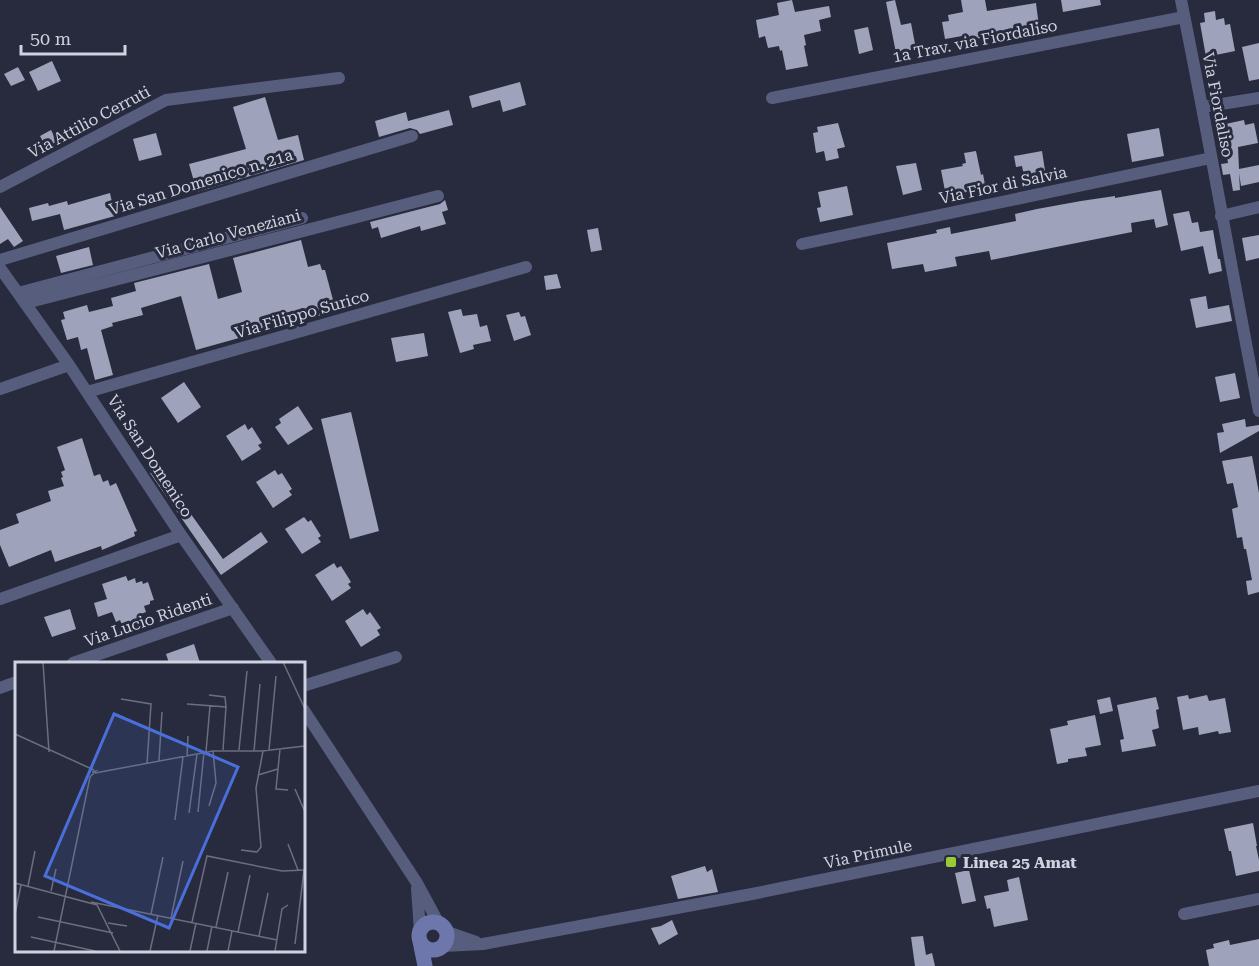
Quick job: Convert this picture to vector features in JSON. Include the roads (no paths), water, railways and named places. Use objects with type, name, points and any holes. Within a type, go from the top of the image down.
[{"type":"street","name":"Via Fiordaliso","points":[[1181,0],[1259,411]]},
{"type":"street","name":"1a Trav. via Fiordaliso","points":[[772,98],[1184,16]]},
{"type":"street","name":"Via Attilio Cerruti","points":[[0,187],[166,100],[339,78]]},
{"type":"street","points":[[1203,107],[1259,98]]},
{"type":"street","name":"Via San Domenico n. 21a","points":[[0,260],[412,136]]},
{"type":"street","name":"Via Fior di Salvia","points":[[802,244],[1211,158]]},
{"type":"street","name":"Via Carlo Veneziani","points":[[22,298],[438,196]]},
{"type":"street","points":[[1221,216],[1259,207]]},
{"type":"street","points":[[22,298],[302,218]]},
{"type":"street","name":"Via Filippo Surico","points":[[87,392],[526,267]]},
{"type":"street","name":"Via San Domenico","points":[[0,268],[69,365],[181,534],[270,662]]},
{"type":"street","points":[[0,389],[69,365]]},
{"type":"street","points":[[0,599],[181,534]]},
{"type":"street","name":"Via Lucio Ridenti","points":[[76,662],[233,608]]},
{"type":"street","points":[[304,686],[396,657]]},
{"type":"street","points":[[0,688],[15,682]]},
{"type":"street","points":[[304,712],[417,883],[442,937]]},
{"type":"street","name":"Via Primule","points":[[442,937],[483,944],[752,894],[1259,791]]},
{"type":"street","points":[[417,883],[420,936],[427,966]]},
{"type":"street","points":[[1184,914],[1259,899]]},
{"type":"street","points":[[433,921],[442,937],[431,949],[426,948],[420,936],[425,924],[433,921]]},
{"type":"street","points":[[427,966],[442,937]]},
{"type":"place","name":"Linea 25 Amat","points":[[951,862]]}]
